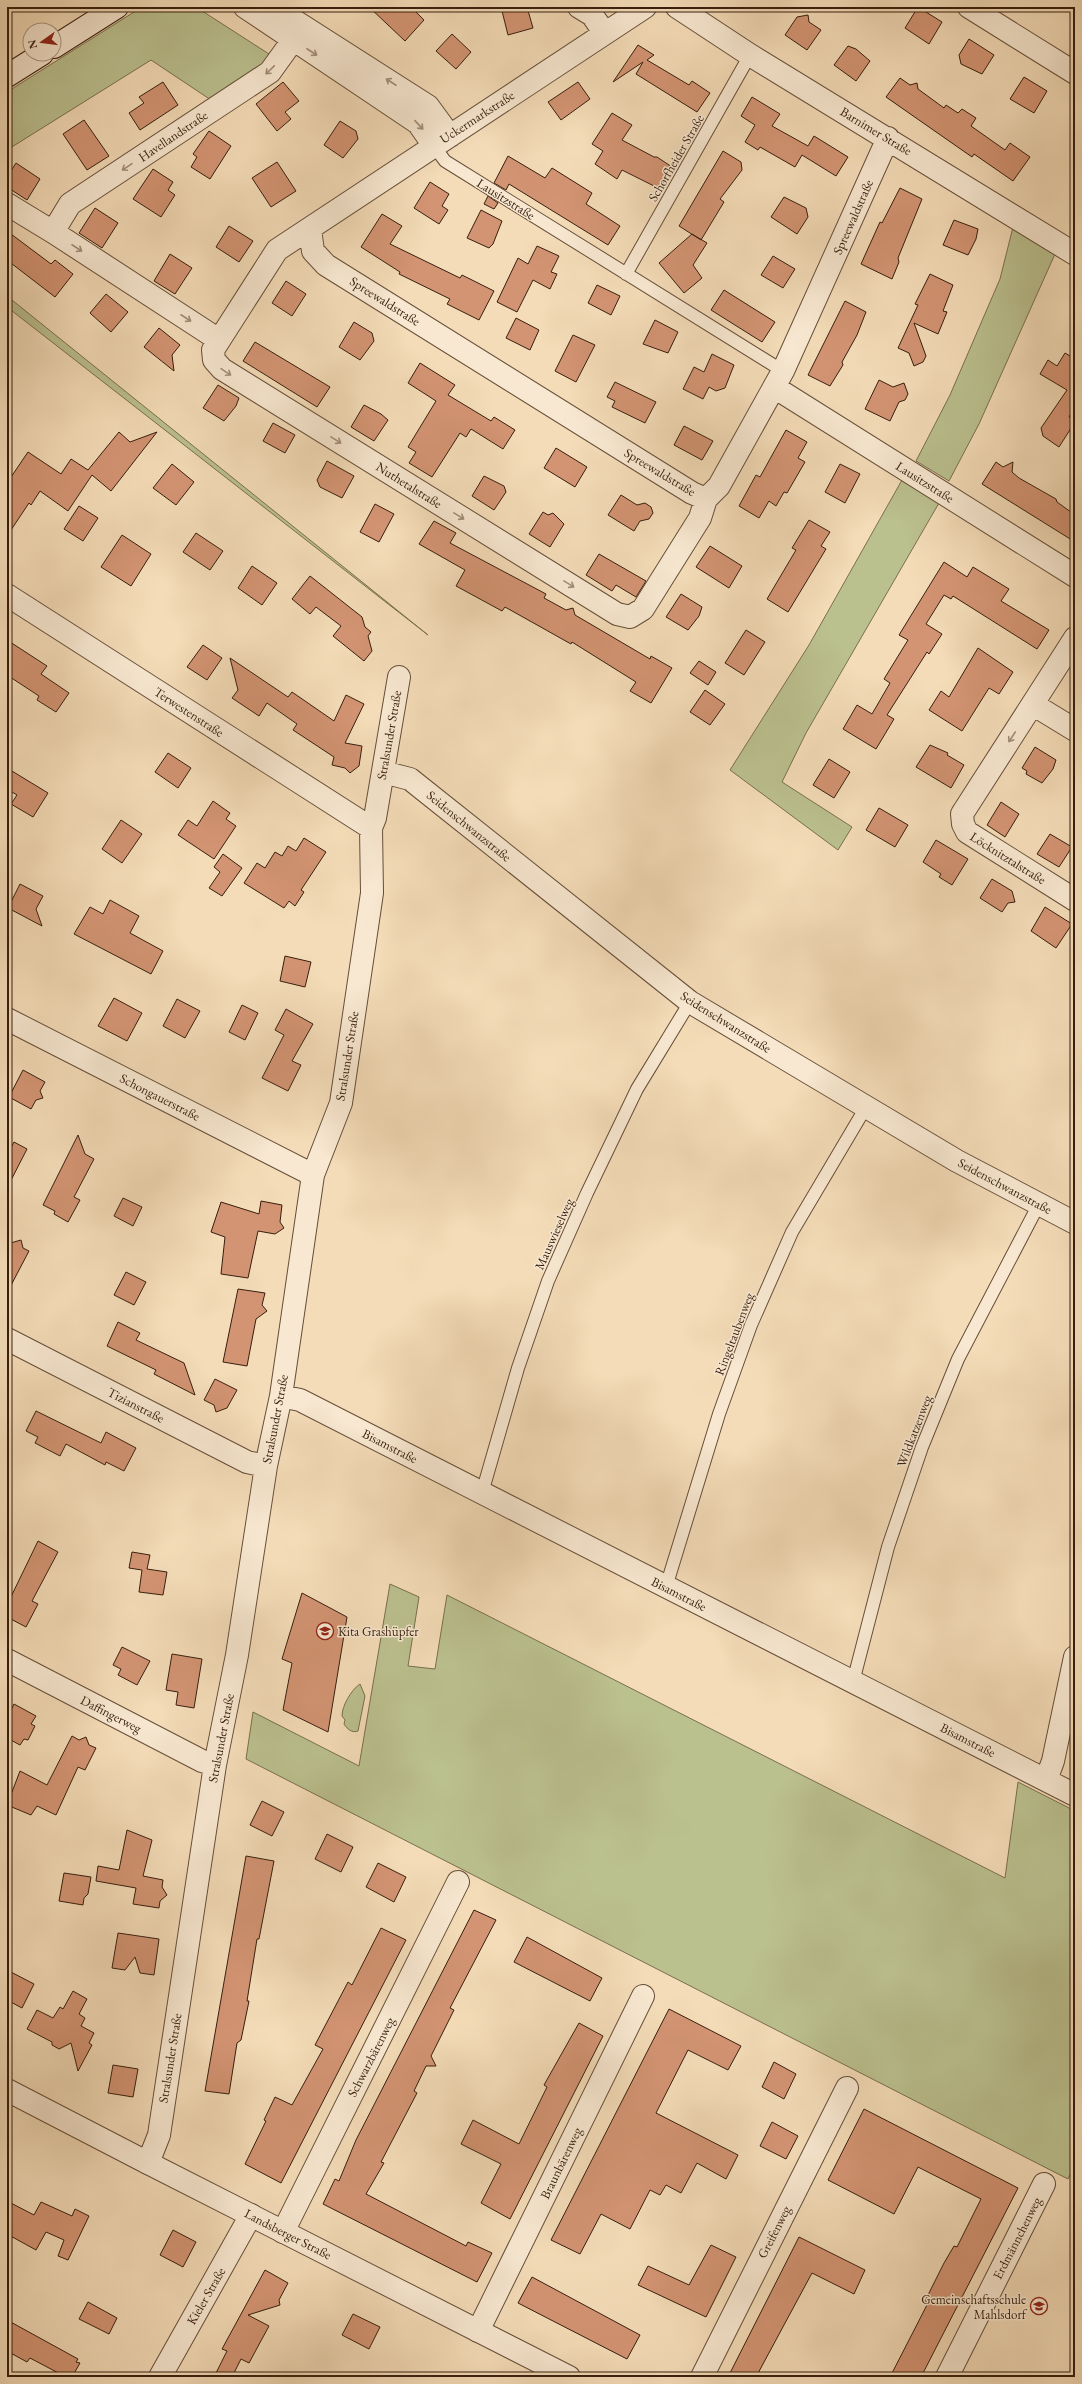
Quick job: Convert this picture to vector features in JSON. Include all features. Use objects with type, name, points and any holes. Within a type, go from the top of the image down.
[{"type":"street","points":[[62,42],[117,7]]},
{"type":"street","name":"Lausitzstraße","points":[[245,7],[418,123],[442,141]]},
{"type":"street","name":"Lausitzstraße","points":[[273,7],[428,106],[442,141]]},
{"type":"street","points":[[579,7],[592,15],[604,32]]},
{"type":"street","name":"Uckermarkstraße","points":[[310,229],[604,32],[645,7]]},
{"type":"street","name":"Barnimer Straße","points":[[678,7],[750,55],[888,138],[1075,254]]},
{"type":"street","points":[[969,7],[1075,73]]},
{"type":"street","name":"Havellandstraße","points":[[53,232],[70,204],[270,72],[293,40]]},
{"type":"street","points":[[7,76],[29,62]]},
{"type":"street","name":"Spreewaldstraße","points":[[310,229],[313,250],[326,265],[692,493],[706,498],[719,486],[779,379],[888,138]]},
{"type":"street","points":[[7,204],[53,232],[219,340]]},
{"type":"street","name":"Nuthetalstraße","points":[[310,229],[277,250],[219,340],[213,350],[214,360],[222,369],[618,614],[630,617],[643,609],[700,518],[706,498]]},
{"type":"street","name":"Lausitzstraße","points":[[779,379],[1075,576]]},
{"type":"street","name":"Terwestenstraße","points":[[7,595],[371,828]]},
{"type":"street","name":"Löcknitztalstraße","points":[[1075,638],[1034,705],[962,814],[963,824],[967,832],[1075,900]]},
{"type":"street","name":"Stralsunder Straße","points":[[148,2163],[159,2135],[216,1765],[237,1655],[266,1466],[281,1396],[313,1175],[341,1103],[372,893],[371,828],[375,818],[399,677]]},
{"type":"street","points":[[1034,705],[1075,730]]},
{"type":"street","name":"Seidenschwanzstraße","points":[[383,772],[410,779],[690,1002],[957,1161],[1075,1223]]},
{"type":"street","name":"Schongauerstraße","points":[[7,1019],[313,1175]]},
{"type":"street","name":"Tizianstraße","points":[[7,1339],[247,1462],[266,1466]]},
{"type":"street","name":"Bisamstraße","points":[[281,1396],[300,1400],[1075,1795]]},
{"type":"street","points":[[1046,1780],[1053,1761],[1075,1657]]},
{"type":"street","name":"Daffingerweg","points":[[7,1660],[202,1761],[216,1765]]},
{"type":"street","name":"Schwarzbärenweg","points":[[283,2232],[458,1882]]},
{"type":"street","name":"Braunbärenweg","points":[[478,2331],[643,1996]]},
{"type":"street","name":"Greifenweg","points":[[702,2377],[847,2088]]},
{"type":"street","name":"Landsberger Straße","points":[[7,2090],[569,2377]]},
{"type":"street","name":"Erdmännchenweg","points":[[947,2377],[1044,2184]]},
{"type":"street","name":"Kieler Straße","points":[[160,2377],[251,2215]]},
{"type":"lane","name":"Schorfheider Straße","points":[[626,274],[750,55]]},
{"type":"lane","name":"Lausitzstraße","points":[[442,141],[445,161],[626,274],[779,379]]},
{"type":"lane","name":"Mauswieselweg","points":[[482,1493],[518,1368],[548,1282],[587,1193],[637,1089],[690,1002]]},
{"type":"lane","name":"Ringeltaubenweg","points":[[666,1587],[719,1414],[751,1325],[792,1232],[866,1107]]},
{"type":"lane","name":"Wildkatzenweg","points":[[853,1682],[888,1547],[922,1447],[958,1359],[1039,1204]]},
{"type":"green space","points":[[142,7],[196,7],[269,54],[262,69],[214,102],[151,60],[7,150],[7,92],[55,62],[62,62],[62,57]]},
{"type":"green space","points":[[1013,227],[1055,254],[979,424],[949,481],[916,461],[950,395],[1000,279]]},
{"type":"green space","points":[[7,296],[428,635],[7,307]]},
{"type":"green space","points":[[902,480],[939,503],[806,733],[782,782],[852,827],[838,850],[730,770],[809,645]]},
{"type":"green space","points":[[390,1584],[419,1597],[408,1666],[435,1669],[447,1595],[1005,1878],[1018,1782],[1075,1811],[1075,2165],[1068,2179],[246,1759],[253,1712],[359,1766]]},
{"type":"green space","points":[[360,1684],[365,1696],[358,1731],[354,1732],[344,1724],[345,1720],[342,1716],[342,1712],[350,1694]]},
{"type":"building","points":[[369,7],[411,7],[424,20],[405,41]]},
{"type":"building","points":[[501,7],[527,7],[533,28],[508,35]]},
{"type":"building","points":[[918,7],[942,22],[929,44],[905,28]]},
{"type":"building","points":[[808,15],[809,22],[821,30],[807,50],[785,35],[797,17]]},
{"type":"building","points":[[452,34],[471,52],[456,69],[436,51]]},
{"type":"building","points":[[969,39],[994,55],[982,74],[961,64],[959,55]]},
{"type":"building","points":[[638,45],[654,55],[647,60],[689,85],[692,81],[710,93],[697,112],[636,74],[643,62],[613,82]]},
{"type":"building","points":[[848,46],[856,49],[870,61],[856,81],[834,65]]},
{"type":"building","points":[[1024,77],[1047,91],[1034,113],[1010,99]]},
{"type":"building","points":[[900,78],[910,85],[917,83],[918,89],[944,108],[946,105],[958,113],[962,109],[976,118],[971,126],[1005,150],[1010,143],[1030,157],[1013,181],[974,154],[972,157],[886,97]]},
{"type":"building","points":[[163,82],[178,105],[140,130],[129,113],[144,103],[139,97]]},
{"type":"building","points":[[283,82],[299,101],[285,112],[291,119],[277,131],[256,104]]},
{"type":"building","points":[[578,82],[590,99],[561,120],[548,102]]},
{"type":"building","points":[[752,97],[780,114],[772,126],[808,146],[814,136],[848,157],[836,176],[802,155],[795,167],[760,147],[758,150],[745,142],[755,125],[741,116]]},
{"type":"building","points":[[612,113],[632,125],[622,140],[654,157],[657,157],[672,167],[660,189],[622,170],[617,179],[595,164],[603,151],[592,144]]},
{"type":"building","points":[[84,120],[109,156],[87,170],[63,134]]},
{"type":"building","points":[[340,121],[356,131],[358,139],[343,158],[324,145]]},
{"type":"building","points":[[209,131],[231,146],[210,179],[191,167],[197,157],[193,154]]},
{"type":"building","points":[[723,151],[741,162],[742,170],[720,199],[724,202],[701,240],[679,226]]},
{"type":"building","points":[[508,156],[545,178],[552,168],[592,193],[586,204],[620,226],[608,245],[509,184],[506,190],[494,183]]},
{"type":"building","points":[[277,162],[296,191],[271,207],[252,178]]},
{"type":"building","points":[[16,163],[40,179],[27,200],[7,187],[7,177]]},
{"type":"building","points":[[153,169],[173,182],[168,190],[175,195],[161,217],[133,199]]},
{"type":"building","points":[[430,182],[449,194],[442,206],[448,210],[439,224],[414,208]]},
{"type":"building","points":[[900,188],[922,199],[898,258],[899,262],[892,279],[861,264],[880,222],[882,223]]},
{"type":"building","points":[[488,196],[498,203],[494,209],[484,204]]},
{"type":"building","points":[[784,197],[806,208],[808,217],[797,234],[771,217]]},
{"type":"building","points":[[95,208],[118,223],[102,248],[79,233]]},
{"type":"building","points":[[481,210],[502,221],[493,244],[489,248],[467,238]]},
{"type":"building","points":[[382,214],[402,226],[390,244],[460,278],[462,275],[494,291],[479,320],[447,304],[450,299],[399,274],[400,272],[361,247]]},
{"type":"building","points":[[954,220],[978,229],[976,239],[968,255],[943,245]]},
{"type":"building","points":[[229,226],[253,241],[239,262],[216,247]]},
{"type":"building","points":[[7,231],[51,264],[55,260],[73,274],[55,297],[7,260]]},
{"type":"building","points":[[692,234],[707,243],[693,265],[702,278],[684,293],[659,263]]},
{"type":"building","points":[[537,246],[559,256],[551,272],[557,274],[550,289],[533,280],[517,312],[497,302],[518,258],[528,264]]},
{"type":"building","points":[[170,254],[192,268],[175,294],[154,281]]},
{"type":"building","points":[[773,256],[795,269],[783,288],[761,275]]},
{"type":"building","points":[[930,274],[953,285],[943,311],[947,312],[938,334],[914,323],[926,356],[923,362],[914,366],[909,353],[898,348],[918,305],[915,304]]},
{"type":"building","points":[[286,281],[306,294],[292,316],[272,303]]},
{"type":"building","points":[[597,285],[620,296],[611,315],[588,303]]},
{"type":"building","points":[[724,290],[775,322],[762,342],[711,310]]},
{"type":"building","points":[[106,294],[128,312],[111,332],[90,313]]},
{"type":"building","points":[[845,301],[866,312],[857,335],[842,362],[843,365],[830,386],[808,375]]},
{"type":"building","points":[[516,318],[539,330],[530,350],[506,338]]},
{"type":"building","points":[[655,320],[678,332],[668,353],[643,344]]},
{"type":"building","points":[[354,322],[372,333],[374,341],[360,360],[339,347]]},
{"type":"building","points":[[159,328],[180,345],[172,355],[174,371],[144,347]]},
{"type":"building","points":[[573,335],[595,345],[576,382],[555,371]]},
{"type":"building","points":[[255,342],[330,387],[317,407],[243,361]]},
{"type":"building","points":[[1065,353],[1075,359],[1075,407],[1069,417],[1075,422],[1059,447],[1043,436],[1041,428],[1067,390],[1040,374],[1048,360],[1057,366]]},
{"type":"building","points":[[712,354],[734,365],[725,388],[716,391],[709,387],[703,399],[683,389],[694,367],[704,372]]},
{"type":"building","points":[[420,363],[455,385],[448,395],[491,421],[494,417],[515,430],[503,449],[471,429],[466,437],[460,433],[432,477],[409,463],[416,452],[408,447],[436,401],[408,383]]},
{"type":"building","points":[[879,380],[893,387],[904,383],[908,394],[905,400],[899,402],[890,421],[865,409]]},
{"type":"building","points":[[615,382],[656,402],[645,423],[612,407],[615,401],[607,397]]},
{"type":"building","points":[[218,385],[239,398],[236,406],[224,421],[203,408]]},
{"type":"building","points":[[364,405],[381,414],[388,420],[374,441],[351,427]]},
{"type":"building","points":[[273,423],[295,435],[285,453],[263,441]]},
{"type":"building","points":[[684,426],[713,441],[702,460],[674,445]]},
{"type":"building","points":[[786,430],[807,442],[798,458],[805,462],[787,493],[784,492],[776,506],[769,501],[759,518],[739,506],[756,475],[760,477]]},
{"type":"building","points":[[119,432],[130,442],[157,432],[111,491],[92,475],[68,511],[40,491],[31,505],[29,503],[7,536],[7,483],[28,452],[61,474],[71,459],[88,470]]},
{"type":"building","points":[[556,448],[587,467],[575,487],[544,468]]},
{"type":"building","points":[[327,461],[354,476],[342,498],[320,487],[317,480]]},
{"type":"building","points":[[996,462],[1003,467],[1013,462],[1012,472],[1019,478],[1056,499],[1057,502],[1075,515],[1075,542],[982,484]]},
{"type":"building","points":[[172,464],[194,482],[176,505],[153,488]]},
{"type":"building","points":[[840,464],[860,474],[845,503],[825,492]]},
{"type":"building","points":[[484,476],[504,486],[506,492],[494,510],[472,496]]},
{"type":"building","points":[[621,495],[637,505],[645,503],[651,507],[653,513],[649,519],[640,521],[634,531],[608,515]]},
{"type":"building","points":[[375,504],[394,514],[379,542],[360,532]]},
{"type":"building","points":[[79,506],[98,518],[83,541],[64,529]]},
{"type":"building","points":[[543,512],[548,515],[553,513],[564,524],[550,547],[529,534]]},
{"type":"building","points":[[809,520],[830,532],[821,546],[826,549],[788,612],[767,599],[796,550],[792,548]]},
{"type":"building","points":[[434,521],[456,533],[450,543],[546,594],[544,598],[566,610],[573,608],[575,615],[650,659],[651,656],[672,668],[651,703],[630,691],[636,682],[572,642],[571,644],[505,607],[502,611],[456,586],[465,570],[419,544]]},
{"type":"building","points":[[196,533],[223,551],[210,570],[183,552]]},
{"type":"building","points":[[122,535],[151,554],[131,586],[101,567]]},
{"type":"building","points":[[710,546],[742,566],[729,588],[696,567]]},
{"type":"building","points":[[599,554],[646,581],[636,597],[616,585],[612,591],[586,575]]},
{"type":"building","points":[[944,562],[967,577],[973,567],[1009,589],[1001,601],[1049,630],[1037,649],[953,596],[951,599],[944,595],[926,624],[942,634],[929,654],[927,652],[887,715],[894,719],[876,749],[843,729],[857,705],[872,714],[890,683],[884,679],[908,640],[899,635]]},
{"type":"building","points":[[252,566],[277,583],[262,605],[238,588]]},
{"type":"building","points":[[310,576],[362,617],[365,627],[371,632],[368,636],[372,651],[364,661],[333,636],[341,626],[316,607],[310,614],[292,599]]},
{"type":"building","points":[[681,594],[702,607],[699,616],[688,630],[666,617]]},
{"type":"building","points":[[746,630],[765,642],[744,675],[725,663]]},
{"type":"building","points":[[7,640],[47,666],[41,674],[69,693],[56,712],[37,700],[39,696],[7,675]]},
{"type":"building","points":[[203,645],[222,658],[207,680],[187,667]]},
{"type":"building","points":[[978,648],[1013,672],[999,694],[989,688],[962,731],[929,710],[941,691],[949,697]]},
{"type":"building","points":[[230,658],[288,697],[292,692],[334,721],[346,695],[364,704],[345,743],[362,746],[359,766],[350,773],[345,768],[332,765],[334,757],[293,730],[297,724],[267,703],[259,716],[232,698],[238,690]]},
{"type":"building","points":[[699,661],[716,672],[708,685],[690,673]]},
{"type":"building","points":[[705,690],[725,704],[710,725],[690,712]]},
{"type":"building","points":[[930,745],[948,753],[947,755],[964,765],[951,788],[916,767]]},
{"type":"building","points":[[1035,747],[1056,760],[1053,769],[1042,783],[1026,774],[1027,771],[1022,768]]},
{"type":"building","points":[[168,753],[191,768],[178,788],[155,772]]},
{"type":"building","points":[[829,759],[850,772],[834,798],[813,785]]},
{"type":"building","points":[[7,768],[48,793],[33,817],[11,804],[17,795],[7,789]]},
{"type":"building","points":[[213,801],[230,813],[226,819],[236,826],[214,859],[178,835],[188,820],[197,826]]},
{"type":"building","points":[[1001,802],[1019,814],[1005,837],[987,825]]},
{"type":"building","points":[[879,808],[908,825],[895,847],[866,830]]},
{"type":"building","points":[[121,820],[142,834],[122,863],[102,849]]},
{"type":"building","points":[[1050,834],[1072,847],[1059,867],[1037,854]]},
{"type":"building","points":[[304,838],[326,852],[301,890],[304,892],[295,906],[289,901],[284,908],[244,883],[257,863],[265,868],[275,852],[282,856],[288,846],[296,851]]},
{"type":"building","points":[[936,840],[968,859],[952,885],[939,877],[941,874],[923,862]]},
{"type":"building","points":[[223,854],[242,868],[222,896],[209,888],[220,872],[214,867]]},
{"type":"building","points":[[992,879],[1012,891],[1015,902],[1008,903],[1002,912],[980,898]]},
{"type":"building","points":[[20,884],[43,896],[36,909],[42,926],[8,908]]},
{"type":"building","points":[[110,900],[139,916],[130,933],[163,951],[151,974],[74,934],[90,907],[103,914]]},
{"type":"building","points":[[1045,907],[1072,924],[1056,948],[1031,931]]},
{"type":"building","points":[[285,956],[311,962],[305,987],[280,981]]},
{"type":"building","points":[[114,998],[142,1013],[127,1041],[98,1026]]},
{"type":"building","points":[[177,999],[200,1011],[185,1038],[163,1026]]},
{"type":"building","points":[[242,1005],[258,1013],[245,1040],[229,1032]]},
{"type":"building","points":[[286,1009],[313,1024],[292,1061],[301,1065],[288,1091],[262,1078],[284,1035],[275,1030]]},
{"type":"building","points":[[23,1070],[45,1082],[40,1091],[43,1098],[36,1100],[31,1109],[9,1097]]},
{"type":"building","points":[[78,1135],[85,1154],[94,1159],[74,1197],[80,1200],[68,1222],[54,1214],[55,1211],[43,1205]]},
{"type":"building","points":[[14,1142],[27,1149],[7,1188],[7,1155]]},
{"type":"building","points":[[123,1198],[142,1207],[133,1226],[114,1216]]},
{"type":"building","points":[[261,1201],[282,1205],[280,1222],[284,1228],[275,1234],[258,1231],[248,1278],[221,1274],[225,1237],[211,1232],[221,1202],[259,1214]]},
{"type":"building","points":[[21,1240],[23,1248],[29,1251],[7,1293],[7,1244]]},
{"type":"building","points":[[126,1272],[146,1282],[134,1305],[114,1295]]},
{"type":"building","points":[[238,1289],[265,1293],[262,1305],[267,1311],[256,1319],[247,1366],[223,1362]]},
{"type":"building","points":[[118,1322],[140,1333],[136,1340],[184,1363],[195,1395],[154,1374],[156,1370],[107,1346]]},
{"type":"building","points":[[215,1379],[237,1390],[227,1408],[216,1412],[214,1405],[204,1400]]},
{"type":"building","points":[[36,1411],[101,1443],[106,1432],[136,1448],[124,1471],[106,1462],[105,1465],[66,1444],[60,1456],[35,1443],[38,1437],[26,1431]]},
{"type":"building","points":[[38,1541],[58,1552],[32,1601],[38,1604],[26,1627],[7,1617],[7,1605]]},
{"type":"building","points":[[132,1552],[150,1555],[147,1569],[167,1572],[163,1595],[139,1592],[142,1570],[129,1568]]},
{"type":"building","points":[[302,1593],[347,1617],[328,1732],[283,1710],[292,1663],[282,1659]]},
{"type":"building","points":[[122,1647],[150,1661],[137,1685],[118,1675],[121,1669],[113,1665]]},
{"type":"building","points":[[172,1654],[202,1659],[194,1708],[176,1705],[178,1692],[166,1690]]},
{"type":"building","points":[[14,1704],[36,1716],[31,1724],[35,1726],[28,1740],[24,1739],[20,1745],[7,1738],[7,1718]]},
{"type":"building","points":[[72,1736],[79,1740],[86,1737],[89,1745],[96,1748],[85,1770],[78,1767],[56,1815],[37,1806],[31,1815],[7,1805],[20,1771],[47,1785]]},
{"type":"building","points":[[262,1801],[284,1812],[272,1836],[250,1825]]},
{"type":"building","points":[[127,1830],[152,1840],[143,1876],[163,1880],[162,1887],[167,1895],[160,1901],[159,1908],[133,1904],[136,1888],[96,1881],[98,1866],[119,1870]]},
{"type":"building","points":[[327,1834],[353,1847],[341,1872],[315,1859]]},
{"type":"building","points":[[246,1856],[274,1861],[259,1939],[257,1939],[247,2001],[249,2001],[241,2040],[237,2043],[229,2094],[205,2091]]},
{"type":"building","points":[[378,1863],[406,1877],[394,1902],[366,1887]]},
{"type":"building","points":[[64,1873],[91,1877],[88,1894],[84,1898],[83,1905],[59,1901]]},
{"type":"building","points":[[474,1910],[496,1920],[450,2008],[454,2010],[431,2056],[436,2066],[426,2066],[414,2091],[417,2093],[381,2162],[384,2163],[366,2194],[466,2246],[468,2242],[492,2253],[477,2282],[323,2204],[335,2179],[339,2181],[356,2140]]},
{"type":"building","points":[[381,1928],[406,1940],[281,2183],[245,2164],[266,2121],[264,2120],[275,2097],[292,2105],[323,2049],[315,2045],[348,1982],[352,1985]]},
{"type":"building","points":[[118,1933],[159,1939],[154,1975],[140,1973],[135,1957],[125,1970],[112,1968]]},
{"type":"building","points":[[527,1937],[602,1978],[590,2001],[514,1962]]},
{"type":"building","points":[[7,1970],[34,1984],[22,2008],[7,2000]]},
{"type":"building","points":[[73,1991],[87,1999],[79,2014],[85,2018],[81,2026],[94,2033],[89,2043],[92,2045],[78,2071],[71,2043],[59,2049],[52,2045],[52,2042],[27,2029],[37,2010],[53,2018],[60,2007],[63,2009]]},
{"type":"building","points":[[669,2009],[741,2046],[728,2070],[688,2050],[656,2113],[738,2155],[726,2179],[697,2163],[681,2193],[666,2185],[660,2195],[650,2190],[630,2229],[601,2214],[580,2254],[551,2240]]},
{"type":"building","points":[[579,2023],[603,2036],[510,2219],[481,2203],[501,2164],[461,2144],[473,2120],[519,2144],[547,2087],[544,2085]]},
{"type":"building","points":[[774,2062],[796,2074],[784,2099],[762,2087]]},
{"type":"building","points":[[113,2065],[138,2069],[133,2097],[108,2093]]},
{"type":"building","points":[[864,2109],[1018,2188],[921,2377],[890,2377],[928,2303],[925,2301],[944,2263],[954,2246],[957,2247],[981,2199],[918,2167],[894,2214],[828,2180]]},
{"type":"building","points":[[772,2122],[798,2136],[786,2159],[760,2146]]},
{"type":"building","points":[[7,2201],[34,2215],[41,2202],[72,2216],[75,2209],[89,2216],[68,2260],[58,2256],[64,2240],[46,2232],[36,2250],[7,2234]]},
{"type":"building","points":[[173,2230],[196,2242],[183,2267],[160,2255]]},
{"type":"building","points":[[799,2237],[865,2270],[854,2294],[812,2273],[756,2377],[728,2377]]},
{"type":"building","points":[[711,2245],[736,2257],[706,2317],[638,2285],[648,2266],[689,2285]]},
{"type":"building","points":[[265,2270],[288,2283],[279,2300],[280,2305],[248,2315],[269,2326],[249,2363],[241,2359],[232,2377],[214,2377],[227,2351],[222,2349]]},
{"type":"building","points":[[532,2277],[640,2335],[627,2359],[518,2303]]},
{"type":"building","points":[[88,2302],[117,2318],[109,2334],[79,2319]]},
{"type":"building","points":[[353,2314],[380,2327],[369,2349],[342,2335]]},
{"type":"building","points":[[7,2320],[78,2359],[76,2362],[80,2363],[72,2377],[66,2377],[30,2358],[27,2362],[7,2351]]},
{"type":"place","name":"Kita Grashüpfer","points":[[325,1631]]},
{"type":"place","name":"Gemeinschaftsschule Mahlsdorf","points":[[1039,2306]]}]
